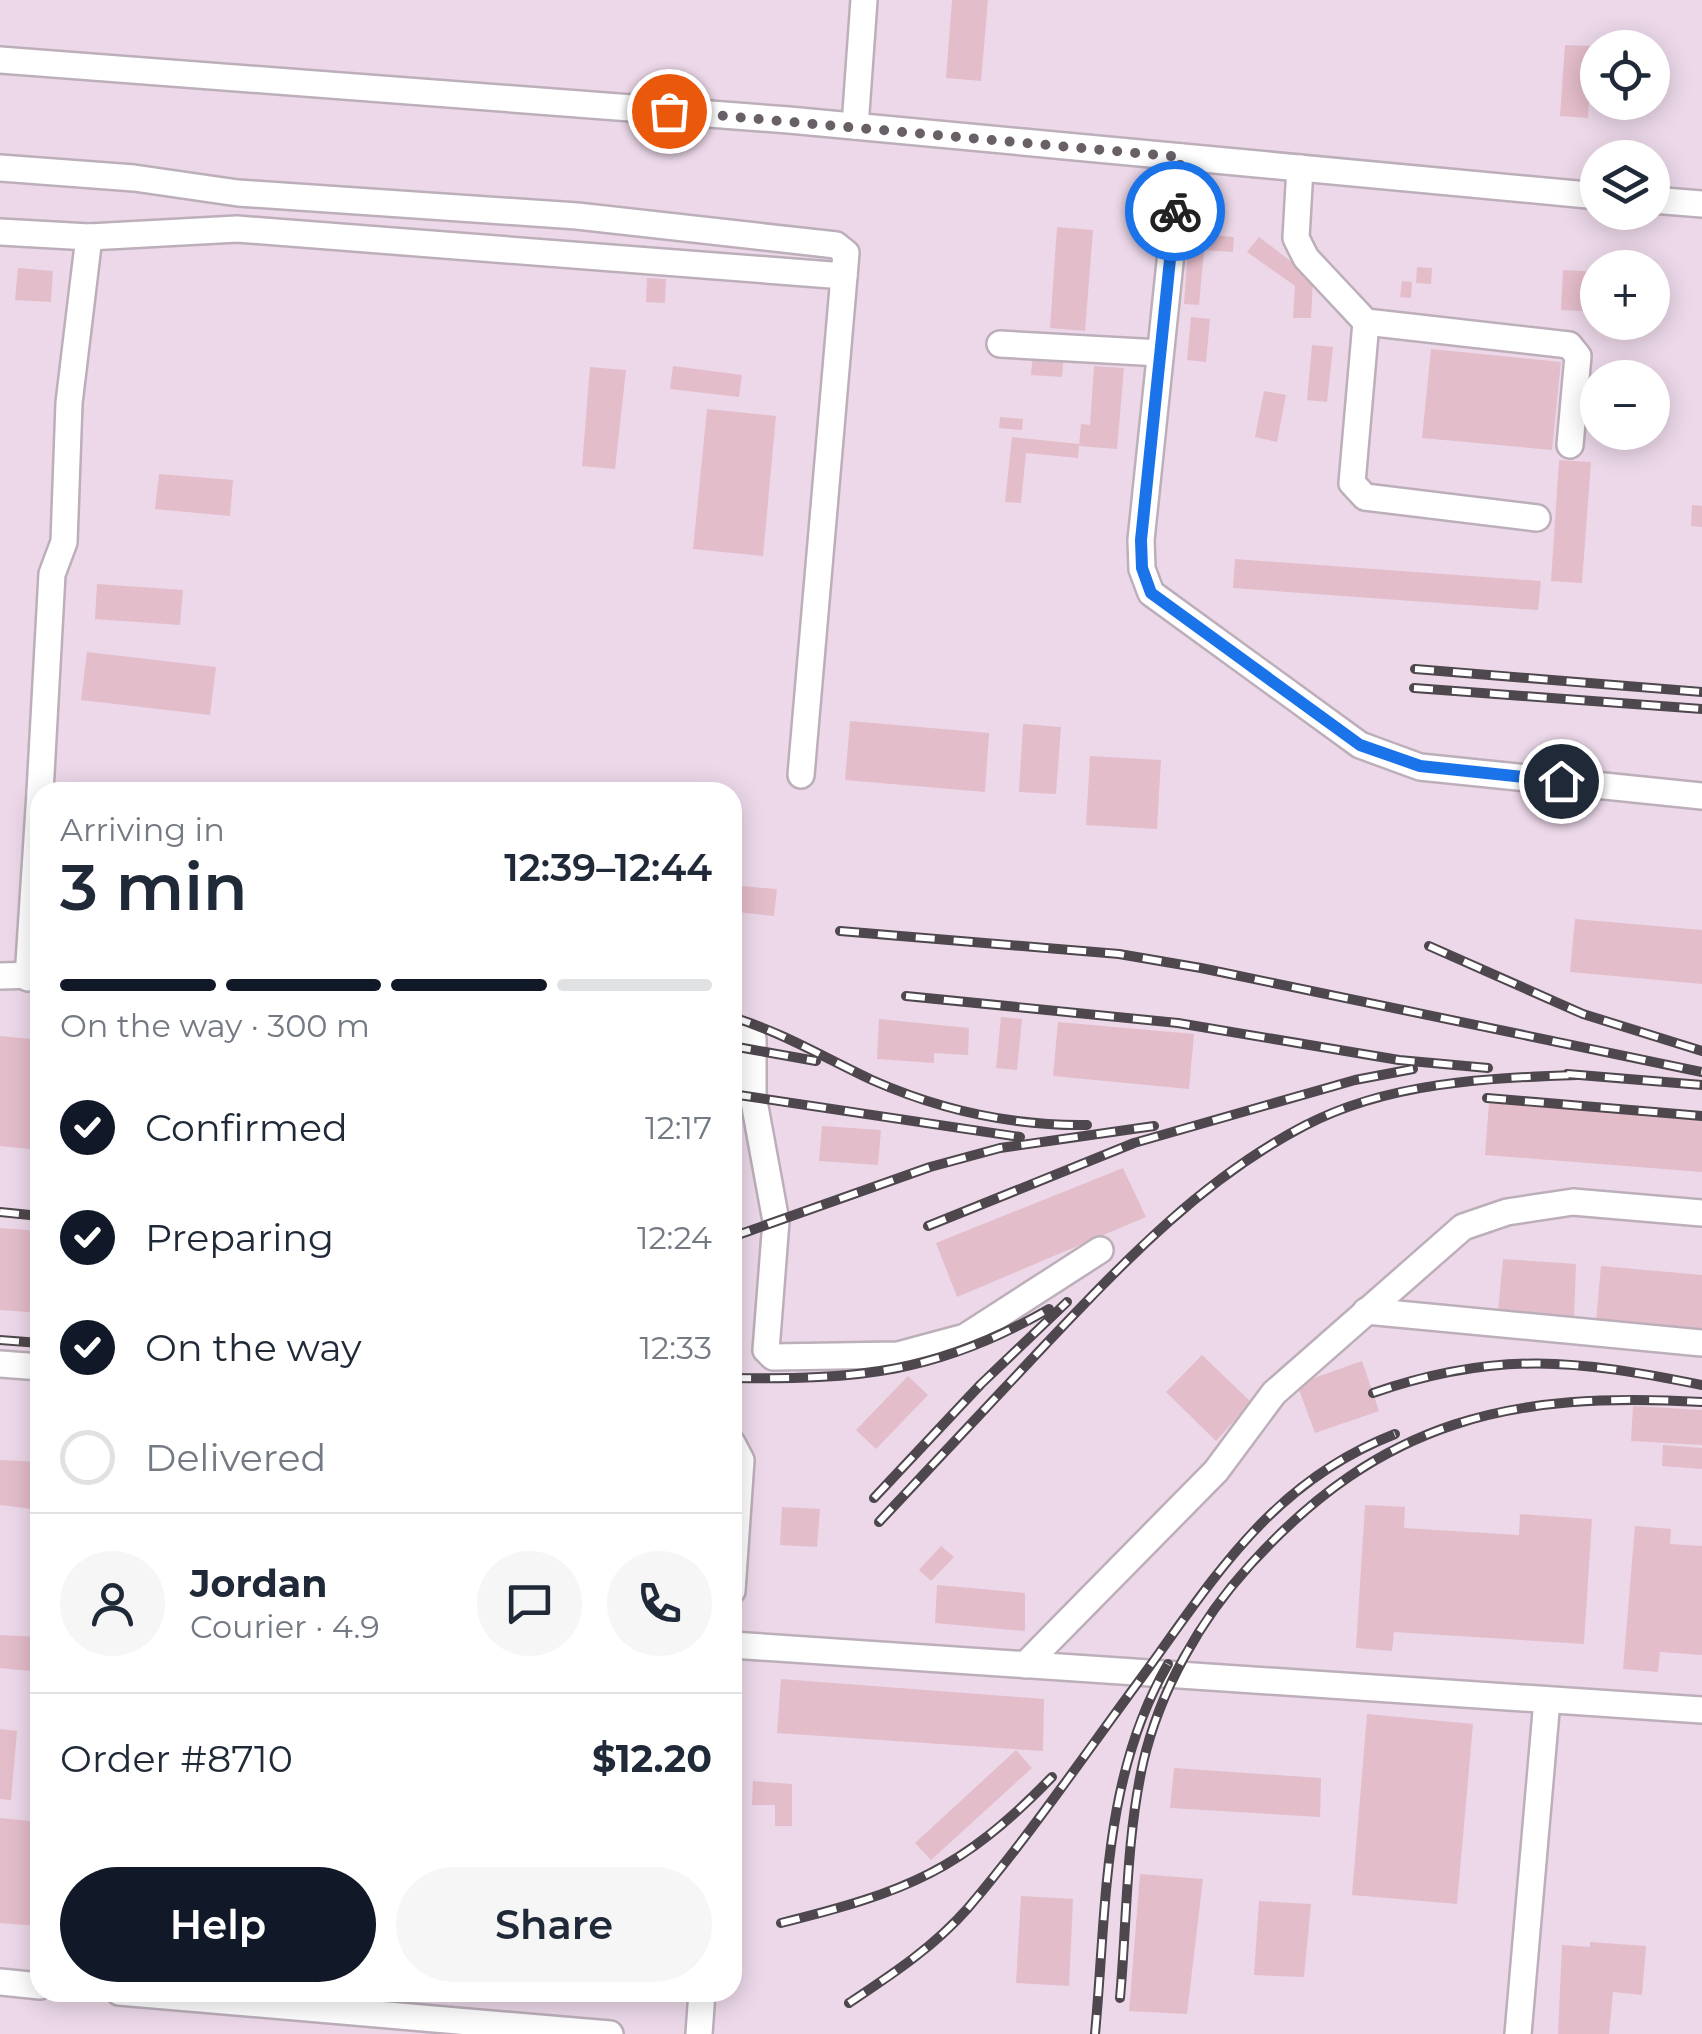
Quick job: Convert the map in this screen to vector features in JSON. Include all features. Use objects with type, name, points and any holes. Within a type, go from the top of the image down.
[{"type":"lane","points":[[856,126],[864,0]]},
{"type":"lane","points":[[0,60],[856,126],[1580,194]]},
{"type":"lane","points":[[1181,157],[1141,540],[1142,568],[1151,593],[1360,745],[1388,756],[1420,766],[1702,796]]},
{"type":"lane","points":[[0,168],[134,178],[238,193],[577,216],[836,244],[846,254],[800,776]]},
{"type":"lane","points":[[1300,168],[1296,238],[1306,258],[1366,322],[1569,345],[1578,356],[1570,445]]},
{"type":"lane","points":[[1670,201],[1702,204]]},
{"type":"lane","points":[[0,232],[89,237],[237,229],[844,276]]},
{"type":"lane","points":[[41,782],[52,574],[64,542],[69,403],[89,237]]},
{"type":"lane","points":[[1366,322],[1352,483],[1365,497],[1537,518]]},
{"type":"lane","points":[[1000,344],[1160,353]]},
{"type":"lane","points":[[0,976],[30,976]]},
{"type":"lane","points":[[742,1035],[753,1040],[756,1049],[753,1096],[776,1221],[766,1350],[774,1357],[898,1355],[965,1337],[1100,1250]]},
{"type":"lane","points":[[1025,1665],[1216,1471],[1274,1392],[1463,1227],[1506,1212],[1573,1202],[1702,1213]]},
{"type":"lane","points":[[1366,1311],[1702,1343]]},
{"type":"lane","points":[[0,1364],[30,1366]]},
{"type":"lane","points":[[742,1647],[1702,1710]]},
{"type":"lane","points":[[1518,2034],[1547,1700]]},
{"type":"lane","points":[[0,1982],[30,1985]]},
{"type":"lane","points":[[237,2002],[610,2034]]},
{"type":"lane","points":[[699,2034],[701,2002]]},
{"type":"shaded area","points":[[0,0],[1702,0],[1702,2034],[0,2034]]},
{"type":"building","points":[[952,0],[988,0],[981,81],[946,78]]},
{"type":"building","points":[[1565,45],[1580,46],[1580,117],[1560,116]]},
{"type":"building","points":[[1057,227],[1093,230],[1085,331],[1050,328]]},
{"type":"building","points":[[1189,233],[1234,237],[1233,252],[1204,250],[1199,305],[1184,304]]},
{"type":"building","points":[[1259,237],[1313,278],[1311,318],[1293,318],[1295,286],[1247,252]]},
{"type":"building","points":[[1417,267],[1432,268],[1431,284],[1416,283]]},
{"type":"building","points":[[18,268],[53,271],[51,302],[15,300]]},
{"type":"building","points":[[1563,270],[1580,271],[1580,311],[1561,310]]},
{"type":"building","points":[[647,278],[666,279],[665,303],[646,302]]},
{"type":"building","points":[[1402,281],[1412,282],[1411,298],[1400,297]]},
{"type":"building","points":[[1191,317],[1210,319],[1206,362],[1187,360]]},
{"type":"building","points":[[1312,345],[1333,347],[1327,402],[1307,400]]},
{"type":"building","points":[[1431,349],[1561,362],[1552,450],[1422,438]]},
{"type":"building","points":[[1033,352],[1064,354],[1062,377],[1031,375]]},
{"type":"building","points":[[673,366],[742,375],[739,397],[670,389]]},
{"type":"building","points":[[1094,366],[1124,368],[1117,449],[1079,446],[1081,424],[1090,425]]},
{"type":"building","points":[[590,367],[626,370],[615,469],[582,466]]},
{"type":"building","points":[[1264,391],[1286,395],[1277,442],[1255,437]]},
{"type":"building","points":[[707,409],[776,416],[763,556],[693,549]]},
{"type":"building","points":[[1000,417],[1023,419],[1022,430],[999,428]]},
{"type":"building","points":[[1012,437],[1079,444],[1078,458],[1026,453],[1021,503],[1005,502]]},
{"type":"building","points":[[1559,460],[1591,462],[1582,583],[1551,581]]},
{"type":"building","points":[[159,474],[233,480],[230,516],[155,509]]},
{"type":"building","points":[[1692,505],[1702,506],[1702,527],[1691,526]]},
{"type":"building","points":[[1235,559],[1541,581],[1538,610],[1233,588]]},
{"type":"building","points":[[97,584],[183,590],[180,625],[95,619]]},
{"type":"building","points":[[87,652],[216,667],[210,715],[81,700]]},
{"type":"building","points":[[850,721],[989,733],[985,792],[845,780]]},
{"type":"building","points":[[1023,724],[1061,727],[1056,794],[1019,792]]},
{"type":"building","points":[[1090,756],[1161,760],[1157,829],[1086,825]]},
{"type":"building","points":[[742,886],[777,889],[774,916],[742,912]]},
{"type":"building","points":[[1575,919],[1702,930],[1702,984],[1570,972]]},
{"type":"building","points":[[1001,1017],[1022,1019],[1017,1070],[996,1068]]},
{"type":"building","points":[[879,1019],[969,1028],[968,1055],[934,1053],[934,1063],[877,1059]]},
{"type":"building","points":[[1058,1022],[1194,1034],[1189,1089],[1053,1076]]},
{"type":"building","points":[[0,1036],[30,1039],[30,1149],[0,1146]]},
{"type":"building","points":[[1489,1103],[1702,1119],[1702,1172],[1485,1155]]},
{"type":"building","points":[[822,1126],[881,1130],[878,1165],[819,1161]]},
{"type":"building","points":[[1123,1168],[1146,1217],[957,1297],[936,1243]]},
{"type":"building","points":[[0,1228],[30,1230],[30,1312],[0,1310]]},
{"type":"building","points":[[1503,1259],[1576,1264],[1574,1319],[1498,1311]]},
{"type":"building","points":[[1601,1266],[1702,1275],[1702,1330],[1596,1321]]},
{"type":"building","points":[[1202,1355],[1251,1402],[1216,1441],[1166,1392]]},
{"type":"building","points":[[1362,1361],[1379,1411],[1315,1433],[1297,1384]]},
{"type":"building","points":[[908,1376],[928,1395],[876,1449],[856,1430]]},
{"type":"building","points":[[1633,1406],[1702,1410],[1702,1445],[1631,1441]]},
{"type":"building","points":[[1663,1445],[1702,1448],[1702,1469],[1662,1466]]},
{"type":"building","points":[[0,1460],[30,1462],[30,1509],[0,1505]]},
{"type":"building","points":[[1365,1505],[1405,1507],[1404,1528],[1519,1535],[1520,1514],[1592,1519],[1584,1644],[1394,1632],[1392,1651],[1356,1648]]},
{"type":"building","points":[[782,1507],[820,1509],[817,1547],[780,1545]]},
{"type":"building","points":[[1635,1526],[1671,1529],[1670,1544],[1702,1546],[1702,1655],[1660,1652],[1658,1672],[1623,1669]]},
{"type":"building","points":[[941,1546],[954,1557],[931,1581],[919,1570]]},
{"type":"building","points":[[937,1585],[1025,1593],[1025,1631],[935,1623]]},
{"type":"building","points":[[0,1635],[30,1636],[30,1671],[0,1668]]},
{"type":"building","points":[[781,1679],[1044,1699],[1043,1751],[777,1733]]},
{"type":"building","points":[[1367,1714],[1473,1724],[1457,1904],[1352,1895]]},
{"type":"building","points":[[0,1729],[17,1731],[11,1800],[0,1799]]},
{"type":"building","points":[[1016,1750],[1032,1768],[931,1860],[915,1843]]},
{"type":"building","points":[[1174,1768],[1321,1778],[1320,1817],[1170,1808]]},
{"type":"building","points":[[753,1781],[792,1784],[792,1826],[775,1826],[775,1805],[752,1805]]},
{"type":"building","points":[[0,1818],[30,1821],[30,1925],[0,1923]]},
{"type":"building","points":[[1140,1874],[1203,1879],[1187,2014],[1129,2011]]},
{"type":"building","points":[[1021,1896],[1073,1899],[1069,1986],[1016,1983]]},
{"type":"building","points":[[1259,1901],[1311,1904],[1304,1977],[1254,1975]]},
{"type":"building","points":[[1590,1942],[1646,1946],[1642,1995],[1613,1992],[1609,2034],[1558,2034],[1562,1945],[1590,1947]]},
{"type":"railway","points":[[1415,669],[1702,692]]},
{"type":"railway","points":[[1414,688],[1702,709]]},
{"type":"railway","points":[[840,931],[1119,954],[1702,1072]]},
{"type":"railway","points":[[1429,946],[1583,1014],[1702,1051]]},
{"type":"railway","points":[[906,996],[1178,1023],[1399,1060],[1488,1068]]},
{"type":"railway","points":[[742,1021],[924,1100],[1004,1119],[1087,1125]]},
{"type":"railway","points":[[742,1048],[816,1061]]},
{"type":"railway","points":[[928,1226],[1134,1143],[1355,1080],[1413,1069]]},
{"type":"railway","points":[[1567,1074],[1702,1085]]},
{"type":"railway","points":[[879,1522],[1135,1253],[1231,1171],[1304,1126],[1369,1100],[1438,1085],[1578,1075]]},
{"type":"railway","points":[[742,1095],[1020,1137]]},
{"type":"railway","points":[[1487,1098],[1702,1116]]},
{"type":"railway","points":[[742,1233],[930,1167],[1000,1148],[1154,1126]]},
{"type":"railway","points":[[0,1212],[30,1215]]},
{"type":"railway","points":[[874,1498],[981,1384],[1067,1302]]},
{"type":"railway","points":[[742,1378],[819,1377],[896,1368],[970,1347],[1049,1309]]},
{"type":"railway","points":[[0,1340],[30,1342]]},
{"type":"railway","points":[[1373,1393],[1459,1370],[1537,1364],[1615,1370],[1702,1385]]},
{"type":"railway","points":[[1120,1998],[1133,1821],[1150,1736],[1184,1657],[1250,1565],[1300,1516],[1350,1476],[1401,1446],[1454,1425],[1510,1410],[1570,1402],[1702,1402]]},
{"type":"railway","points":[[849,2003],[926,1948],[968,1908],[1250,1535],[1314,1478],[1395,1434]]},
{"type":"railway","points":[[1095,2034],[1106,1891],[1119,1797],[1146,1707],[1168,1664]]},
{"type":"railway","points":[[781,1923],[863,1900],[929,1874],[989,1835],[1052,1777]]},
{"type":"way so far","points":[[669,111],[1181,157],[1175,211]]},
{"type":"route","points":[[1175,211],[1141,540],[1142,568],[1151,593],[1360,745],[1420,766],[1561,781]]}]
